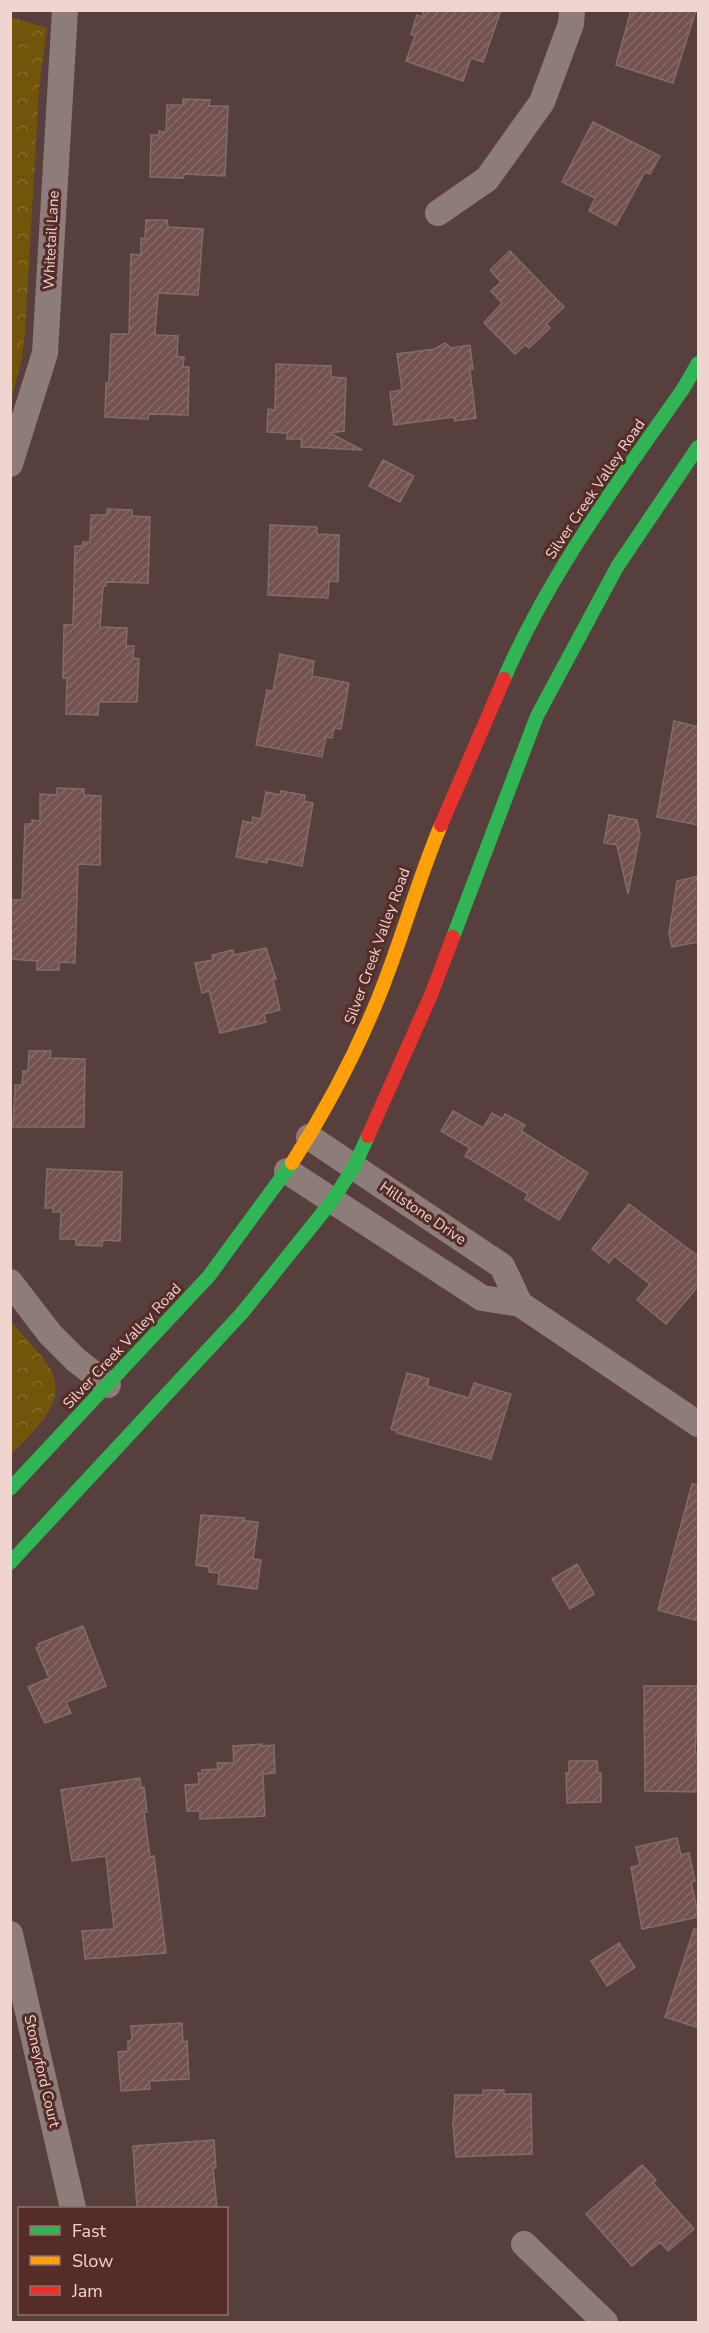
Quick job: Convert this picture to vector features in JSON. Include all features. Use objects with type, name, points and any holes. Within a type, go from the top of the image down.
[{"type":"main road","name":"Silver Creek Valley Road","points":[[10,1490],[209,1276],[287,1171],[309,1137],[345,1073],[376,1004],[426,860],[516,651],[578,539],[699,363]]},
{"type":"main road","points":[[10,1563],[242,1313],[332,1201],[354,1167],[431,995],[537,716],[617,567],[699,447]]},
{"type":"street","name":"Whitetail Lane","points":[[10,464],[45,353],[65,10]]},
{"type":"street","points":[[438,213],[487,179],[542,102],[571,24],[573,10]]},
{"type":"street","name":"Hillstone Drive","points":[[309,1137],[502,1266],[520,1304]]},
{"type":"street","points":[[287,1171],[482,1298],[520,1304],[699,1424]]},
{"type":"street","points":[[10,1282],[50,1334],[76,1360],[108,1385]]},
{"type":"street","name":"Stoneyford Court","points":[[10,1934],[73,2207]]},
{"type":"street","points":[[524,2244],[605,2322]]},
{"type":"green space","points":[[11,17],[47,28],[39,89],[25,332],[22,358],[11,401]]},
{"type":"green space","points":[[10,1320],[50,1368],[55,1381],[52,1405],[46,1416],[11,1455]]},
{"type":"building","points":[[424,10],[501,10],[483,62],[471,58],[463,81],[406,61],[415,36],[411,34],[417,15],[422,17]]},
{"type":"building","points":[[631,10],[696,10],[673,83],[616,65]]},
{"type":"building","points":[[183,99],[210,100],[209,106],[228,106],[225,176],[184,174],[183,178],[150,177],[151,135],[159,135],[159,131],[166,132],[167,105],[183,105]]},
{"type":"building","points":[[593,122],[660,156],[650,174],[645,172],[616,225],[589,211],[595,198],[562,182]]},
{"type":"building","points":[[146,220],[167,220],[168,227],[203,229],[198,295],[158,293],[155,335],[178,336],[177,357],[184,357],[183,367],[189,367],[188,415],[149,414],[148,419],[105,417],[111,334],[129,334],[131,254],[141,255],[141,238],[145,239]]},
{"type":"building","points":[[510,251],[564,307],[546,324],[550,328],[529,348],[525,345],[515,354],[484,323],[502,303],[491,291],[501,282],[490,270]]},
{"type":"building","points":[[445,343],[451,348],[470,345],[473,369],[470,370],[476,418],[455,421],[454,417],[394,425],[390,392],[402,390],[397,354],[435,349]]},
{"type":"building","points":[[276,364],[331,366],[331,377],[346,378],[344,431],[330,433],[362,450],[301,447],[302,439],[287,439],[287,433],[267,432],[268,409],[275,410]]},
{"type":"building","points":[[383,460],[414,476],[400,502],[369,486]]},
{"type":"building","points":[[107,509],[132,510],[132,516],[150,517],[148,583],[106,582],[106,586],[103,586],[100,627],[127,628],[126,646],[134,646],[133,658],[139,659],[137,702],[99,702],[98,715],[66,714],[67,678],[63,678],[64,625],[73,625],[75,546],[82,546],[83,542],[90,542],[91,515],[107,515]]},
{"type":"building","points":[[270,525],[317,527],[317,534],[339,535],[338,582],[329,581],[328,598],[268,595]]},
{"type":"building","points":[[280,654],[314,661],[312,676],[349,683],[341,729],[334,728],[332,738],[326,737],[322,757],[256,745],[267,690],[273,691]]},
{"type":"building","points":[[674,721],[699,727],[699,825],[657,817]]},
{"type":"building","points":[[57,788],[84,789],[84,795],[101,796],[100,865],[78,864],[75,963],[59,962],[59,970],[37,970],[37,961],[10,959],[10,900],[22,900],[25,824],[32,824],[32,820],[40,821],[40,794],[57,795]]},
{"type":"building","points":[[281,791],[305,795],[304,801],[313,803],[302,866],[268,859],[267,863],[236,857],[243,821],[252,823],[253,817],[261,819],[266,792],[280,795]]},
{"type":"building","points":[[609,815],[637,820],[640,834],[628,894],[617,845],[604,843]]},
{"type":"building","points":[[699,876],[699,942],[672,947],[669,933],[677,881]]},
{"type":"building","points":[[266,948],[276,979],[273,979],[280,1010],[264,1014],[266,1022],[220,1033],[209,991],[202,993],[195,963],[213,960],[212,955],[233,950],[234,955]]},
{"type":"building","points":[[29,1051],[51,1051],[50,1058],[85,1059],[84,1127],[13,1127],[15,1085],[22,1085],[23,1071],[28,1071]]},
{"type":"building","points":[[453,1111],[483,1128],[492,1113],[502,1119],[505,1114],[525,1125],[521,1131],[588,1173],[559,1220],[525,1199],[528,1194],[465,1156],[470,1148],[441,1131]]},
{"type":"building","points":[[47,1169],[122,1172],[120,1241],[103,1240],[102,1246],[76,1245],[76,1239],[60,1239],[61,1212],[53,1212],[53,1208],[45,1208]]},
{"type":"building","points":[[629,1204],[699,1257],[699,1285],[666,1324],[637,1300],[650,1284],[614,1256],[609,1263],[592,1249]]},
{"type":"building","points":[[407,1373],[429,1379],[427,1386],[469,1398],[474,1383],[511,1394],[491,1459],[397,1433],[391,1429]]},
{"type":"building","points":[[692,1484],[699,1485],[699,1621],[658,1610]]},
{"type":"building","points":[[201,1515],[244,1518],[244,1521],[258,1522],[253,1559],[261,1560],[257,1589],[218,1584],[219,1573],[209,1572],[209,1567],[196,1565]]},
{"type":"building","points":[[577,1564],[594,1594],[570,1609],[552,1579]]},
{"type":"building","points":[[83,1626],[106,1686],[66,1702],[71,1713],[45,1723],[28,1687],[49,1678],[36,1648],[39,1647],[38,1644]]},
{"type":"building","points":[[644,1686],[699,1686],[695,1752],[699,1752],[699,1792],[645,1791]]},
{"type":"building","points":[[262,1744],[262,1746],[274,1745],[275,1773],[263,1774],[265,1816],[200,1819],[200,1811],[187,1811],[185,1785],[199,1784],[198,1773],[202,1773],[202,1770],[218,1769],[217,1763],[234,1763],[233,1746]]},
{"type":"building","points":[[569,1761],[597,1761],[598,1773],[601,1773],[601,1802],[567,1803],[566,1773],[569,1774]]},
{"type":"building","points":[[140,1778],[141,1788],[144,1787],[147,1812],[144,1812],[150,1857],[154,1856],[166,1953],[85,1959],[82,1931],[114,1929],[106,1856],[72,1861],[61,1790]]},
{"type":"building","points":[[677,1838],[681,1855],[689,1853],[695,1881],[691,1882],[699,1917],[642,1929],[631,1867],[640,1865],[636,1847]]},
{"type":"building","points":[[694,1929],[699,1929],[699,2028],[665,2017]]},
{"type":"building","points":[[619,1943],[635,1967],[607,1986],[591,1961]]},
{"type":"building","points":[[182,2023],[183,2042],[187,2041],[189,2079],[149,2081],[150,2089],[121,2091],[118,2052],[128,2051],[128,2041],[132,2040],[131,2026]]},
{"type":"building","points":[[483,2090],[504,2090],[504,2094],[531,2094],[532,2154],[456,2157],[453,2125],[455,2095],[483,2095]]},
{"type":"building","points":[[214,2140],[216,2168],[213,2168],[217,2207],[137,2207],[133,2146]]},
{"type":"building","points":[[642,2165],[656,2180],[653,2183],[694,2229],[668,2251],[660,2242],[632,2266],[586,2214]]},
{"type":"traffic: fast","points":[[504,679],[522,640],[563,566],[683,389],[698,363]]},
{"type":"traffic: fast","points":[[453,937],[537,716],[617,567],[698,447]]},
{"type":"traffic: fast","points":[[10,1563],[242,1313],[332,1201],[354,1167],[368,1136]]},
{"type":"traffic: fast","points":[[10,1489],[209,1276],[292,1163]]},
{"type":"traffic: slow","points":[[292,1163],[357,1047],[384,984],[441,825]]},
{"type":"traffic: jam","points":[[441,825],[504,679]]},
{"type":"traffic: jam","points":[[368,1136],[431,995],[453,937]]}]
